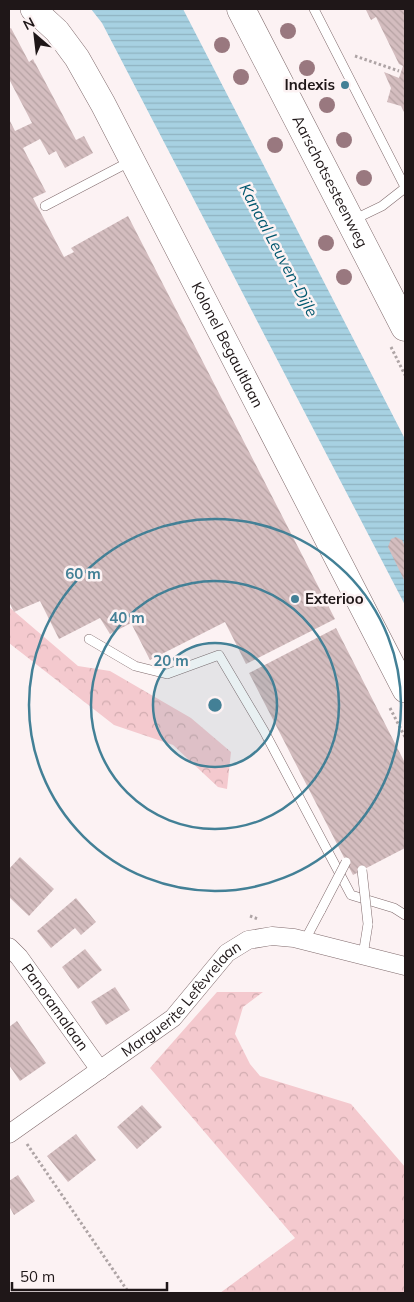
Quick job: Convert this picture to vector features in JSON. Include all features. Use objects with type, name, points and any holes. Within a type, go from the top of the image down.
[{"type":"main road","name":"Aarschotsesteenweg","points":[[241,9],[404,322]]},
{"type":"street","name":"Kolonel Begaultlaan","points":[[34,9],[57,31],[77,58],[132,160],[405,690]]},
{"type":"street","name":"Marguerite Lefèvrelaan","points":[[12,1131],[173,1018],[227,953],[248,940],[272,936],[294,938],[405,966]]},
{"type":"street","name":"Panoramalaan","points":[[9,947],[19,957],[100,1070]]},
{"type":"lane","points":[[318,10],[335,50],[405,187],[382,206],[350,221]]},
{"type":"lane","points":[[45,206],[132,160]]},
{"type":"lane","points":[[89,639],[136,666],[167,674],[219,655],[264,731],[351,895],[394,908],[405,915]]},
{"type":"lane","points":[[305,940],[346,862]]},
{"type":"lane","points":[[362,870],[368,924],[363,955]]},
{"type":"path","points":[[335,50],[399,71]]},
{"type":"path","points":[[12,1131],[129,1293]]},
{"type":"green space","points":[[9,607],[78,666],[110,671],[191,718],[231,752],[227,789],[218,787],[173,745],[114,725],[9,643]]},
{"type":"green space","points":[[217,992],[263,992],[243,1007],[235,1034],[250,1064],[260,1076],[351,1104],[405,1167],[405,1293],[220,1293],[295,1238],[150,1068]]},
{"type":"water","name":"Kanaal Leuven-Dijle","points":[[91,9],[183,9],[405,439],[405,605],[102,23]]},
{"type":"building","points":[[405,9],[405,114],[401,106],[387,102],[391,88],[384,72],[399,78],[403,66],[399,64],[376,17],[371,20],[366,10]]},
{"type":"building","points":[[11,28],[29,62],[33,59],[76,140],[84,136],[93,153],[65,168],[56,151],[49,155],[40,139],[23,148],[46,192],[33,198],[64,257],[74,252],[71,248],[128,216],[335,619],[246,664],[225,622],[150,660],[131,623],[110,634],[100,618],[59,639],[40,601],[14,612],[9,602],[9,119],[15,131],[32,123],[9,79],[9,29]]},
{"type":"building","points":[[396,537],[402,540],[405,546],[405,582],[388,547],[391,539]]},
{"type":"building","points":[[336,628],[405,763],[405,848],[353,875],[249,673]]},
{"type":"building","points":[[20,857],[54,889],[29,916],[9,897],[9,869]]},
{"type":"building","points":[[76,898],[96,922],[81,935],[75,928],[51,948],[37,931]]},
{"type":"building","points":[[85,949],[102,970],[78,989],[62,967]]},
{"type":"building","points":[[115,987],[130,1010],[106,1025],[91,1002]]},
{"type":"building","points":[[17,1021],[46,1063],[20,1081],[9,1065],[9,1027]]},
{"type":"building","points":[[142,1105],[162,1127],[137,1149],[117,1127]]},
{"type":"building","points":[[76,1134],[96,1160],[68,1182],[47,1156]]},
{"type":"building","points":[[18,1175],[35,1201],[14,1215],[9,1206],[9,1181]]},
{"type":"place","name":"Indexis","points":[[345,85]]},
{"type":"place","name":"Exterioo","points":[[295,599]]}]
